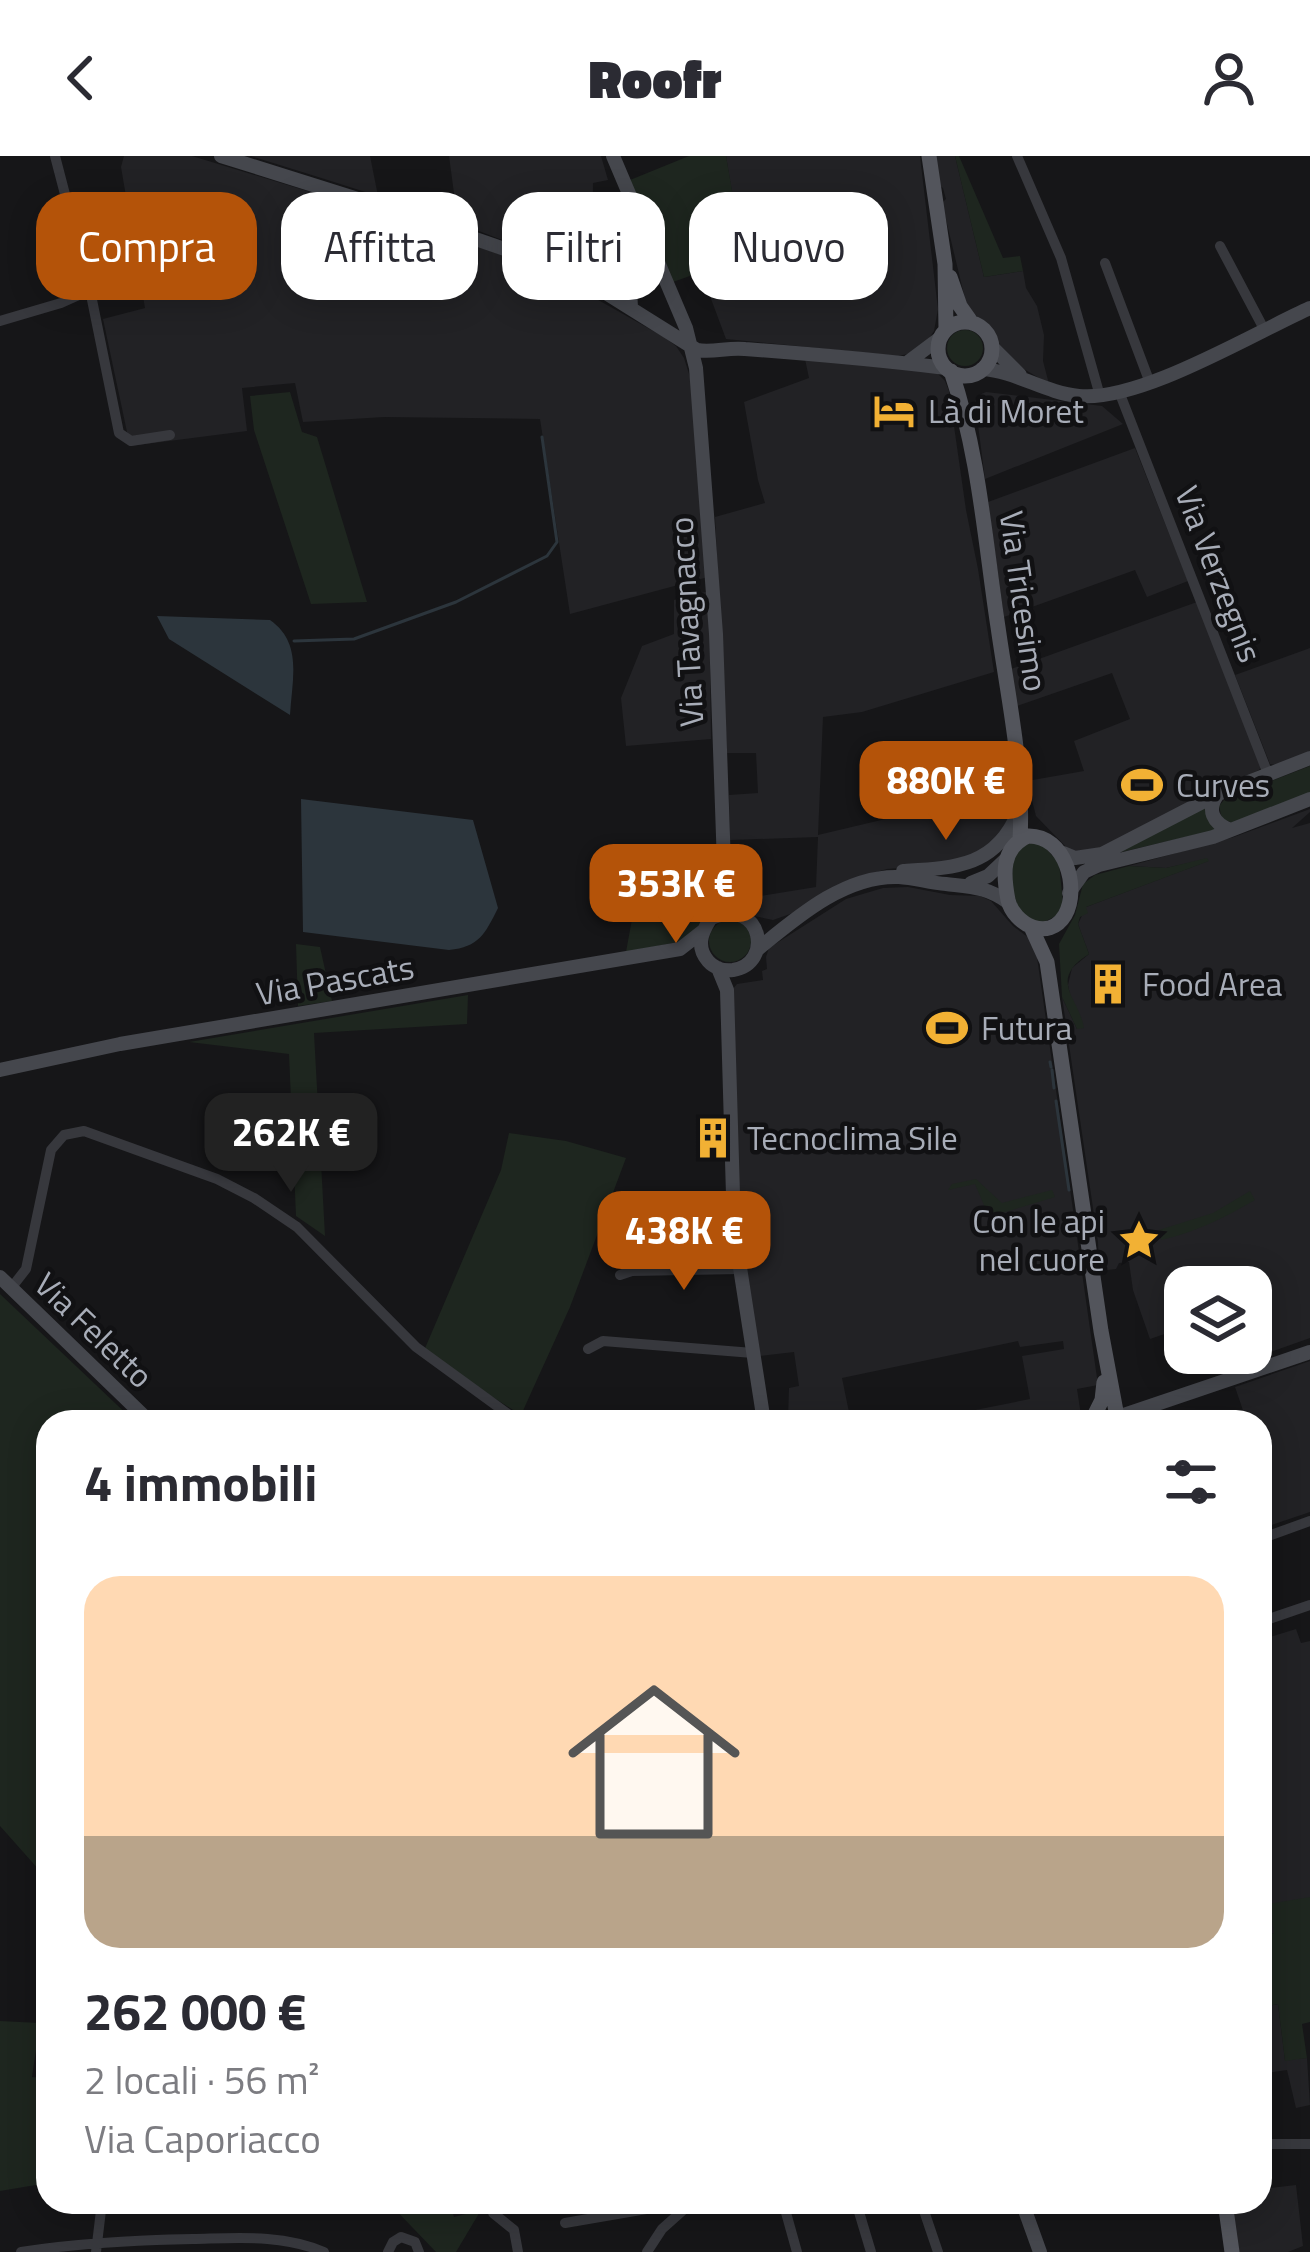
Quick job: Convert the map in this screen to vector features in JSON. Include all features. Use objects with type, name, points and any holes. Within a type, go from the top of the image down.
[{"type":"main road","points":[[929,156],[945,264],[938,352],[948,369],[961,375],[976,372],[989,360],[992,347],[985,331],[972,323],[960,305],[945,264]]},
{"type":"main road","points":[[943,334],[960,322],[972,323]]},
{"type":"main road","name":"Via Tricesimo","points":[[948,369],[966,415],[1022,796],[1020,839]]},
{"type":"main road","name":"Via Tricesimo","points":[[966,415],[976,372]]},
{"type":"main road","name":"Via Tricesimo","points":[[1022,796],[1038,836]]},
{"type":"main road","points":[[1038,836],[1063,853],[1069,893],[1065,915],[1055,925],[1031,927],[1016,917],[1009,903],[1005,860],[1010,848],[1020,839],[1038,836]]},
{"type":"main road","points":[[1047,962],[1055,925]]},
{"type":"main road","points":[[1031,927],[1047,962],[1108,1410]]},
{"type":"main road","points":[[1227,2214],[1232,2252]]},
{"type":"street","points":[[55,156],[64,192]]},
{"type":"street","points":[[221,156],[502,248]]},
{"type":"street","points":[[614,156],[628,192]]},
{"type":"street","points":[[1017,156],[1061,259],[1100,396]]},
{"type":"street","points":[[1220,246],[1264,329]]},
{"type":"street","points":[[1105,262],[1150,383]]},
{"type":"street","points":[[653,321],[671,315],[676,302],[666,280]]},
{"type":"street","points":[[0,321],[68,300]]},
{"type":"street","points":[[92,300],[119,433],[131,441],[170,435]]},
{"type":"street","points":[[618,300],[702,352],[734,348],[948,369]]},
{"type":"street","points":[[631,300],[631,308]]},
{"type":"street","name":"Via Tavagnacco","points":[[676,302],[696,368],[716,634],[724,894],[714,917]]},
{"type":"street","points":[[976,372],[1004,372],[1059,392],[1120,394],[1310,308]]},
{"type":"street","points":[[686,328],[713,351]]},
{"type":"street","points":[[908,362],[943,334]]},
{"type":"street","points":[[992,347],[1023,378]]},
{"type":"street","points":[[696,368],[713,351]]},
{"type":"street","name":"Via Verzegnis","points":[[1120,394],[1268,774]]},
{"type":"street","points":[[1063,853],[1086,858],[1102,854],[1218,794],[1310,758]]},
{"type":"street","points":[[1218,794],[1212,814],[1216,823],[1230,830]]},
{"type":"street","points":[[762,1410],[734,1229],[727,990],[737,969],[754,958],[758,949],[841,891],[891,873],[974,862],[1007,833],[1022,796]]},
{"type":"street","points":[[1069,893],[1078,878],[1099,865],[1230,830],[1310,799]]},
{"type":"street","points":[[966,884],[988,876],[1005,860]]},
{"type":"street","points":[[875,879],[966,884],[1009,903]]},
{"type":"street","points":[[724,894],[756,929],[758,949]]},
{"type":"street","points":[[727,990],[700,940],[714,917],[725,913],[769,924],[794,920]]},
{"type":"street","name":"Via Pascats","points":[[0,1070],[120,1044],[680,949],[703,931]]},
{"type":"street","name":"Via Pascats","points":[[680,949],[712,963]]},
{"type":"street","points":[[712,963],[737,969]]},
{"type":"street","points":[[6,1282],[26,1269],[51,1150],[64,1135],[84,1131],[235,1187],[265,1206],[296,1227],[416,1347],[502,1410]]},
{"type":"street","points":[[620,1276],[632,1270],[739,1269]]},
{"type":"street","name":"Via Feletto","points":[[6,1282],[138,1410]]},
{"type":"street","points":[[588,1349],[603,1341],[753,1353]]},
{"type":"street","points":[[1128,1410],[1310,1352]]},
{"type":"street","points":[[1272,1535],[1310,1521]]},
{"type":"street","points":[[1272,1618],[1310,1605]]},
{"type":"street","points":[[1272,2144],[1310,2144]]},
{"type":"street","points":[[96,2247],[100,2214]]},
{"type":"street","points":[[494,2214],[514,2230],[518,2252]]},
{"type":"street","points":[[587,2214],[588,2219]]},
{"type":"street","points":[[565,2223],[612,2214]]},
{"type":"street","points":[[647,2252],[678,2214]]},
{"type":"street","points":[[786,2214],[797,2252]]},
{"type":"street","points":[[860,2214],[872,2252]]},
{"type":"street","points":[[925,2214],[938,2252]]},
{"type":"street","points":[[1026,2214],[1040,2252]]},
{"type":"street","points":[[21,2252],[253,2237],[286,2240],[324,2252]]},
{"type":"street","points":[[388,2252],[393,2242],[406,2237],[419,2252]]},
{"type":"shaded area","points":[[124,156],[192,156],[310,192],[281,192],[281,300],[478,300],[478,247],[502,255],[502,300],[598,300],[664,337],[684,358],[691,380],[708,577],[570,614],[540,419],[384,417],[303,422],[295,383],[242,388],[247,431],[130,446],[103,319],[145,308],[144,300],[257,300],[257,192],[125,192]]},
{"type":"shaded area","points":[[251,156],[370,156],[377,192]]},
{"type":"shaded area","points":[[449,156],[601,156],[608,180],[593,183],[593,192],[502,192],[502,240],[478,231],[478,192],[454,192]]},
{"type":"shaded area","points":[[689,156],[726,156],[732,192],[689,192],[689,276],[673,282],[665,263],[665,192],[635,192],[630,180]]},
{"type":"shaded area","points":[[726,156],[920,156],[938,309],[934,331],[925,344],[898,356],[726,339],[711,300],[888,300],[888,192],[732,192]]},
{"type":"shaded area","points":[[935,156],[955,156],[984,277],[1023,271],[1044,335],[1043,361],[1049,384],[1014,363],[990,326],[966,303]]},
{"type":"shaded area","points":[[955,156],[959,156],[1003,258],[1020,256],[1023,271],[984,277]]},
{"type":"shaded area","points":[[965,330],[978,335],[983,348],[978,361],[965,366],[952,361],[947,348],[952,335]]},
{"type":"shaded area","points":[[805,359],[937,373],[945,381],[994,672],[862,712],[823,717],[818,835],[1012,789],[1014,803],[1013,817],[988,849],[948,864],[887,869],[856,878],[773,920],[754,916],[735,900],[816,887],[818,837],[730,840],[729,795],[758,793],[756,753],[727,753],[715,517],[765,503],[744,402],[809,378]]},
{"type":"shaded area","points":[[290,392],[302,432],[317,437],[367,602],[311,604],[254,430],[250,396]]},
{"type":"shaded area","points":[[986,392],[1102,406],[1123,424],[985,479],[975,402]]},
{"type":"shaded area","points":[[1135,448],[1188,581],[1147,597],[1135,570],[1004,617],[988,502]]},
{"type":"shaded area","points":[[709,591],[711,739],[626,746],[621,698],[642,646],[674,634],[674,600]]},
{"type":"shaded area","points":[[1197,602],[1261,767],[1087,855],[1069,850],[1036,816],[1027,781],[1084,771],[1074,741],[1130,719],[1112,673],[1017,706],[1011,669]]},
{"type":"shaded area","points":[[157,616],[270,620],[291,651],[290,715],[169,639]]},
{"type":"shaded area","points":[[1310,648],[1310,751],[1270,764],[1235,675]]},
{"type":"shaded area","points":[[1310,766],[1310,794],[1233,823],[1222,819],[1219,806],[1225,799]]},
{"type":"shaded area","points":[[301,799],[473,820],[498,908],[485,932],[467,946],[449,950],[303,932]]},
{"type":"shaded area","points":[[1207,806],[1216,830],[1117,853]]},
{"type":"shaded area","points":[[1310,809],[1292,828],[1310,823],[1310,1338],[1272,1352],[1272,1266],[1164,1266],[1164,1334],[1150,1339],[1129,1262],[1099,1271],[1062,997],[1077,1029],[1077,1011],[1068,985],[1072,968],[1089,954],[1078,924],[1086,907],[1208,861],[1166,868],[1129,866],[1234,837]]},
{"type":"shaded area","points":[[1039,841],[1059,863],[1063,903],[1056,916],[1042,923],[1022,916],[1012,882],[1017,847]]},
{"type":"shaded area","points":[[681,857],[682,909],[712,909],[696,930],[678,942],[626,952],[643,859]]},
{"type":"shaded area","points":[[1209,861],[1086,907],[1088,913],[1078,924],[1089,954],[1070,972],[1068,981],[1084,1028],[1077,1029],[1062,997],[1059,944],[1075,915],[1083,884],[1095,875],[1129,866],[1166,868]]},
{"type":"shaded area","points":[[883,888],[980,896],[1029,938],[1037,957],[1098,1385],[1077,1389],[1080,1410],[975,1410],[1030,1399],[1022,1356],[1064,1349],[1063,1341],[1020,1347],[1018,1341],[842,1378],[849,1410],[788,1410],[789,1388],[799,1386],[794,1352],[759,1356],[739,1239],[732,990],[737,984],[763,980],[769,948],[846,899]]},
{"type":"shaded area","points":[[730,920],[745,926],[751,941],[745,956],[730,962],[715,956],[709,941],[715,926]]},
{"type":"shaded area","points":[[296,944],[320,947],[332,1001],[298,1006]]},
{"type":"shaded area","points":[[468,995],[467,1024],[314,1033],[325,1236],[296,1216],[289,1054],[189,1042]]},
{"type":"shaded area","points":[[509,1133],[566,1141],[626,1158],[570,1307],[523,1410],[513,1410],[423,1353],[501,1170]]},
{"type":"shaded area","points":[[976,1179],[1002,1203],[1052,1190],[1055,1197],[989,1217],[975,1184],[948,1190],[952,1184]]},
{"type":"shaded area","points":[[1250,1191],[1255,1200],[1243,1207],[1198,1229],[1161,1240],[1159,1230],[1213,1213]]},
{"type":"shaded area","points":[[0,1294],[122,1410],[36,1410],[36,1866],[0,1826]]},
{"type":"shaded area","points":[[1310,1361],[1310,1512],[1272,1525],[1272,1410],[1243,1410],[1235,1387]]},
{"type":"shaded area","points":[[1296,1629],[1301,1643],[1310,1641],[1310,1906],[1272,1933],[1272,1636]]},
{"type":"shaded area","points":[[1310,1897],[1310,2022],[1302,2024],[1307,2058],[1285,2061],[1278,2004],[1272,2005],[1272,1903]]},
{"type":"shaded area","points":[[1278,2004],[1285,2060],[1307,2058],[1310,2105],[1296,2108],[1287,2070],[1272,2072],[1272,2005]]},
{"type":"shaded area","points":[[0,2021],[36,2023],[32,2077],[36,2077],[36,2185],[0,2191]]},
{"type":"shaded area","points":[[1296,2185],[1303,2246],[1288,2252],[1238,2252],[1232,2214],[1272,2214],[1272,2188]]},
{"type":"shaded area","points":[[400,2214],[479,2214],[456,2252],[436,2252]]},
{"type":"waterway","points":[[294,641],[354,639],[456,602],[547,556],[557,542],[542,437]]},
{"type":"waterway","points":[[1050,1062],[1051,1067]]},
{"type":"waterway","points":[[1052,1070],[1054,1088]]},
{"type":"waterway","points":[[1056,1101],[1069,1190]]},
{"type":"place","name":"Là di Moret","points":[[894,411]]},
{"type":"place","name":"Curves","points":[[1142,785]]},
{"type":"place","name":"Food Area","points":[[1108,984]]},
{"type":"place","name":"Futura","points":[[947,1028]]},
{"type":"place","name":"Tecnoclima Sile","points":[[713,1138]]},
{"type":"place","name":"Con le api nel cuore","points":[[1139,1240]]}]
